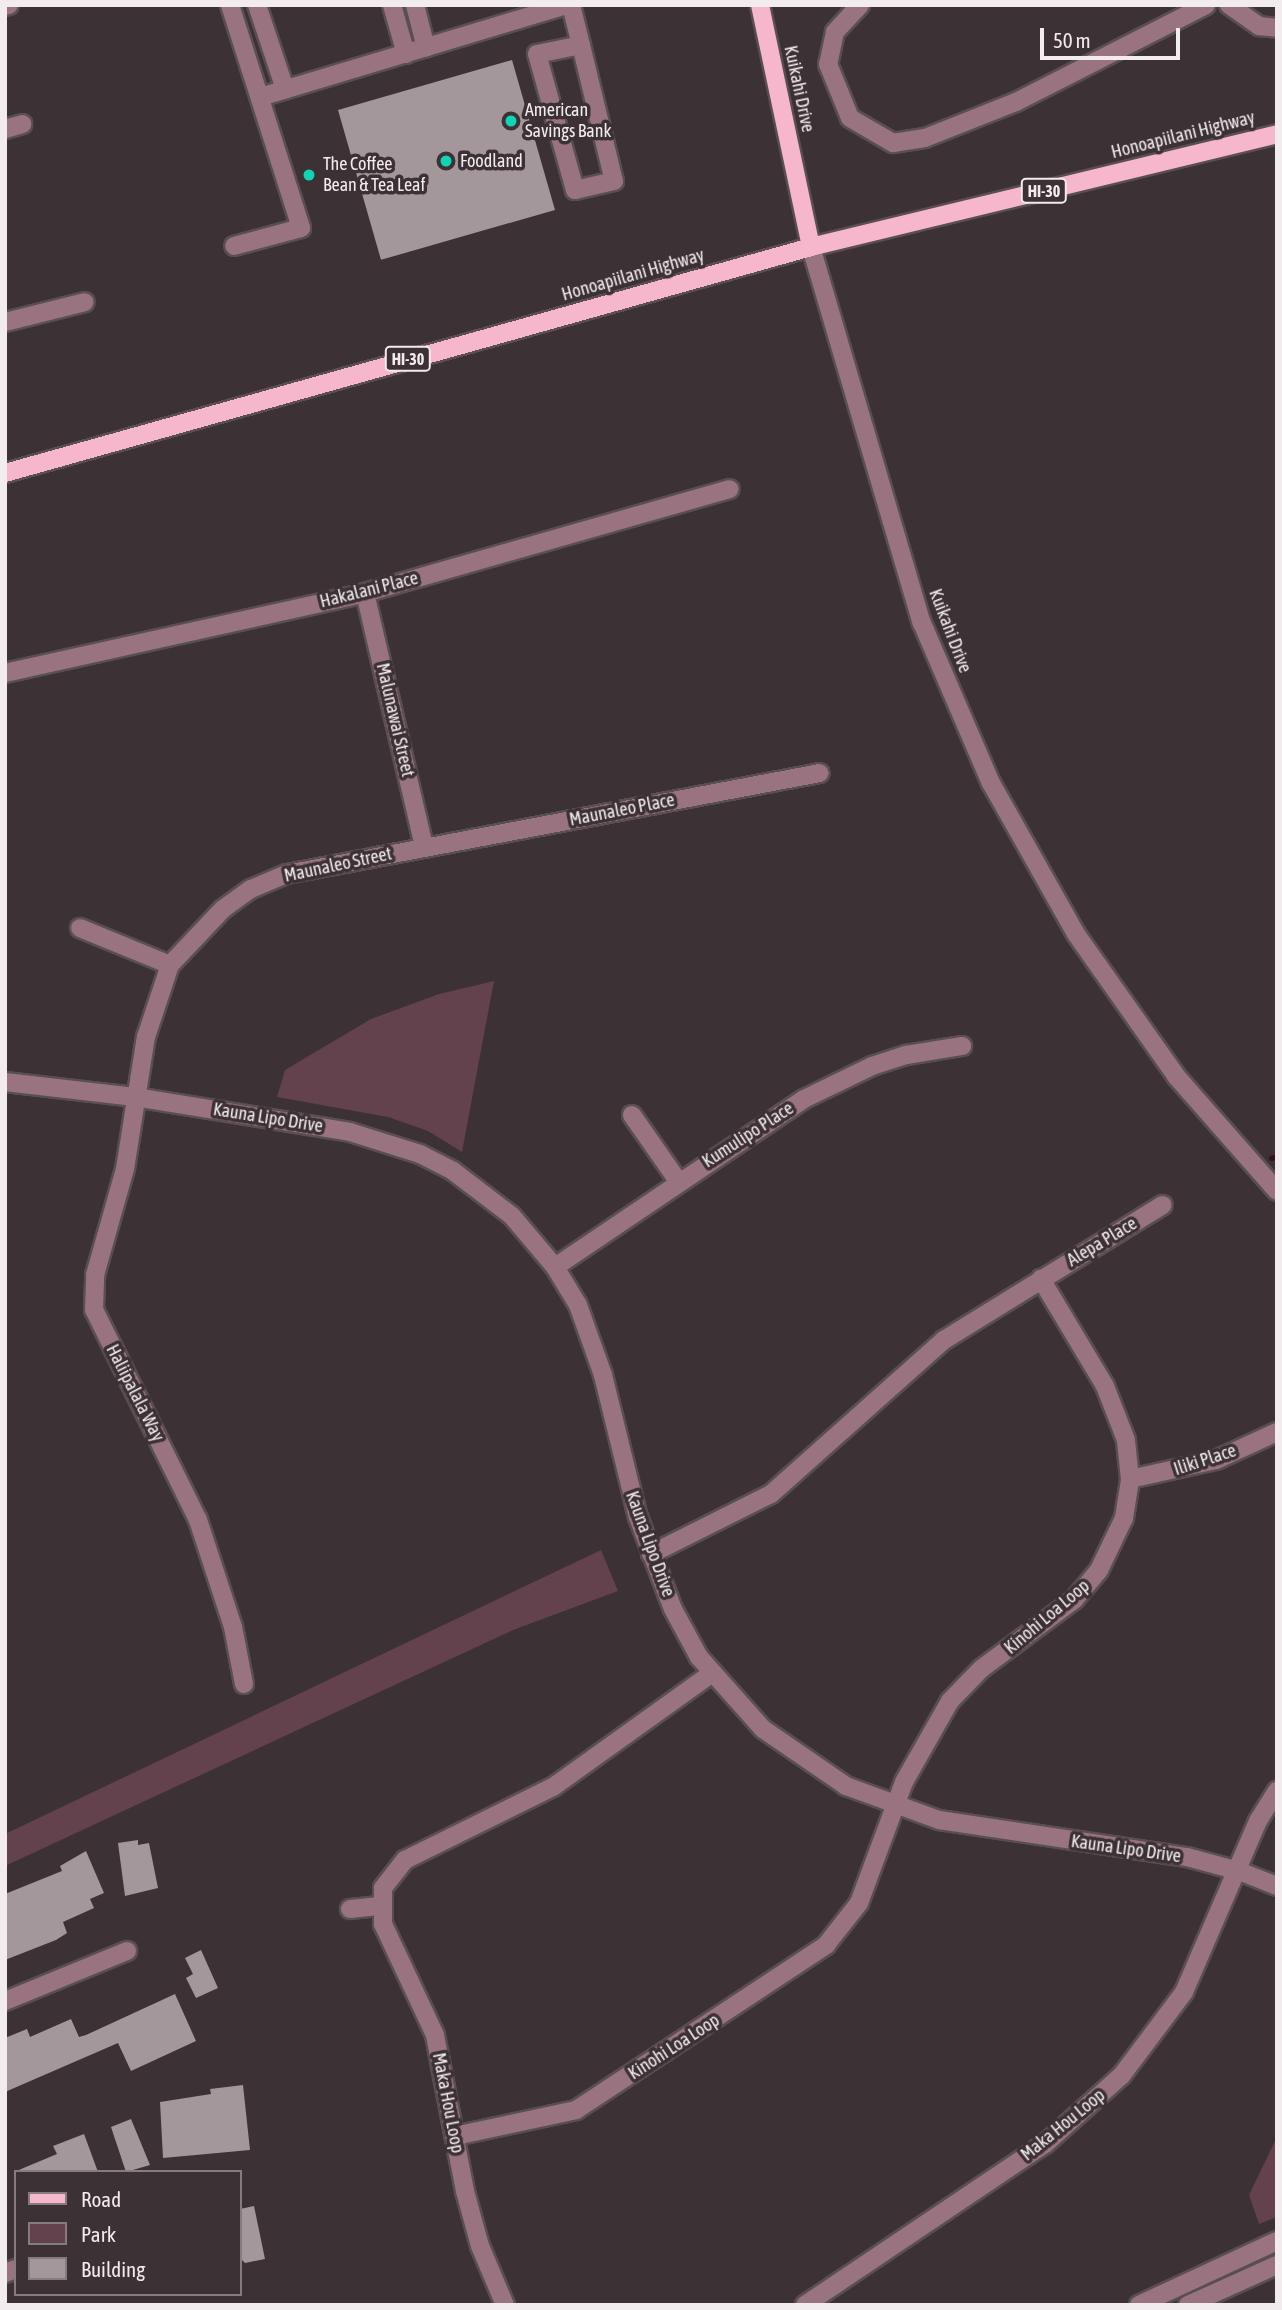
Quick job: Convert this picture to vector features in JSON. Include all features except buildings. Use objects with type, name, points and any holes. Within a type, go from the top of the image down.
[{"type":"main road","name":"Kuikahi Drive","points":[[760,5],[811,247]]},
{"type":"main road","name":"Honoapiilani Highway","points":[[5,472],[811,247],[1277,134]]},
{"type":"street","points":[[230,5],[301,228],[234,246]]},
{"type":"street","points":[[257,5],[285,89]]},
{"type":"street","points":[[392,5],[406,54]]},
{"type":"street","points":[[415,5],[426,48]]},
{"type":"street","points":[[260,97],[569,5],[581,45],[614,181],[575,190],[537,54],[581,45]]},
{"type":"street","points":[[860,5],[835,32],[828,64],[850,118],[893,143],[925,138],[1016,102],[1176,13],[1206,5]]},
{"type":"street","points":[[1229,5],[1259,26],[1277,28]]},
{"type":"street","name":"Kuikahi Drive","points":[[811,247],[922,624],[990,783],[1076,934],[1176,1076],[1277,1191]]},
{"type":"street","points":[[5,322],[85,302]]},
{"type":"street","name":"Hakalani Place","points":[[5,673],[365,593],[729,489]]},
{"type":"street","name":"Malunawai Street","points":[[365,593],[424,847]]},
{"type":"street","name":"Maunaleo Place","points":[[424,847],[820,772]]},
{"type":"street","name":"Maunaleo Street","points":[[135,1097],[153,1007],[170,965],[223,909],[251,889],[287,874],[424,847]]},
{"type":"street","points":[[80,928],[170,965]]},
{"type":"street","name":"Kumulipo Place","points":[[555,1267],[782,1112],[850,1076],[906,1055],[962,1046]]},
{"type":"street","name":"Kauna Lipo Drive","points":[[5,1082],[135,1097],[350,1132],[420,1154],[484,1192],[512,1216],[555,1267],[592,1339],[624,1468],[651,1554],[673,1609],[712,1673],[763,1729],[803,1760],[845,1786],[939,1820],[1186,1857],[1239,1871],[1277,1886]]},
{"type":"street","name":"Haliipalala Way","points":[[135,1097],[125,1169],[95,1275],[94,1310],[198,1520],[233,1627],[244,1684]]},
{"type":"street","points":[[632,1115],[678,1181]]},
{"type":"street","name":"Alepa Place","points":[[1041,1279],[1163,1205]]},
{"type":"street","points":[[651,1554],[771,1494],[944,1340],[1041,1279]]},
{"type":"street","name":"Kinohi Loa Loop","points":[[455,2136],[576,2110],[813,1956],[839,1932],[859,1903],[904,1782],[950,1701],[981,1669],[1073,1600],[1100,1570],[1118,1536],[1130,1479],[1126,1440],[1114,1403],[1041,1279]]},
{"type":"street","name":"Iliki Place","points":[[1130,1479],[1216,1460],[1277,1432]]},
{"type":"street","points":[[350,1909],[380,1906],[385,1882],[405,1860],[553,1787],[712,1673]]},
{"type":"street","name":"Maka Hou Loop","points":[[804,2305],[1045,2144],[1122,2075],[1184,1992],[1239,1871],[1258,1821],[1277,1791]]},
{"type":"street","name":"Maka Hou Loop","points":[[380,1906],[383,1924],[435,2035],[480,2246],[505,2305]]},
{"type":"street","points":[[5,2001],[127,1951]]},
{"type":"street","points":[[1139,2305],[1277,2241]]},
{"type":"street","points":[[1188,2305],[1277,2265]]},
{"type":"green space","points":[[494,981],[462,1152],[428,1131],[388,1117],[277,1097],[285,1070],[371,1019],[439,994]]},
{"type":"green space","points":[[601,1550],[618,1591],[513,1630],[5,1866],[5,1834]]},
{"type":"green space","points":[[1277,2137],[1277,2217],[1259,2224],[1249,2195]]},
{"type":"waterway","points":[[1271,1158],[1277,1156]]},
{"type":"place","name":"American Savings Bank","points":[[511,121]]},
{"type":"place","name":"Foodland","points":[[446,161]]},
{"type":"place","name":"The Coffee Bean & Tea Leaf","points":[[309,175]]}]
